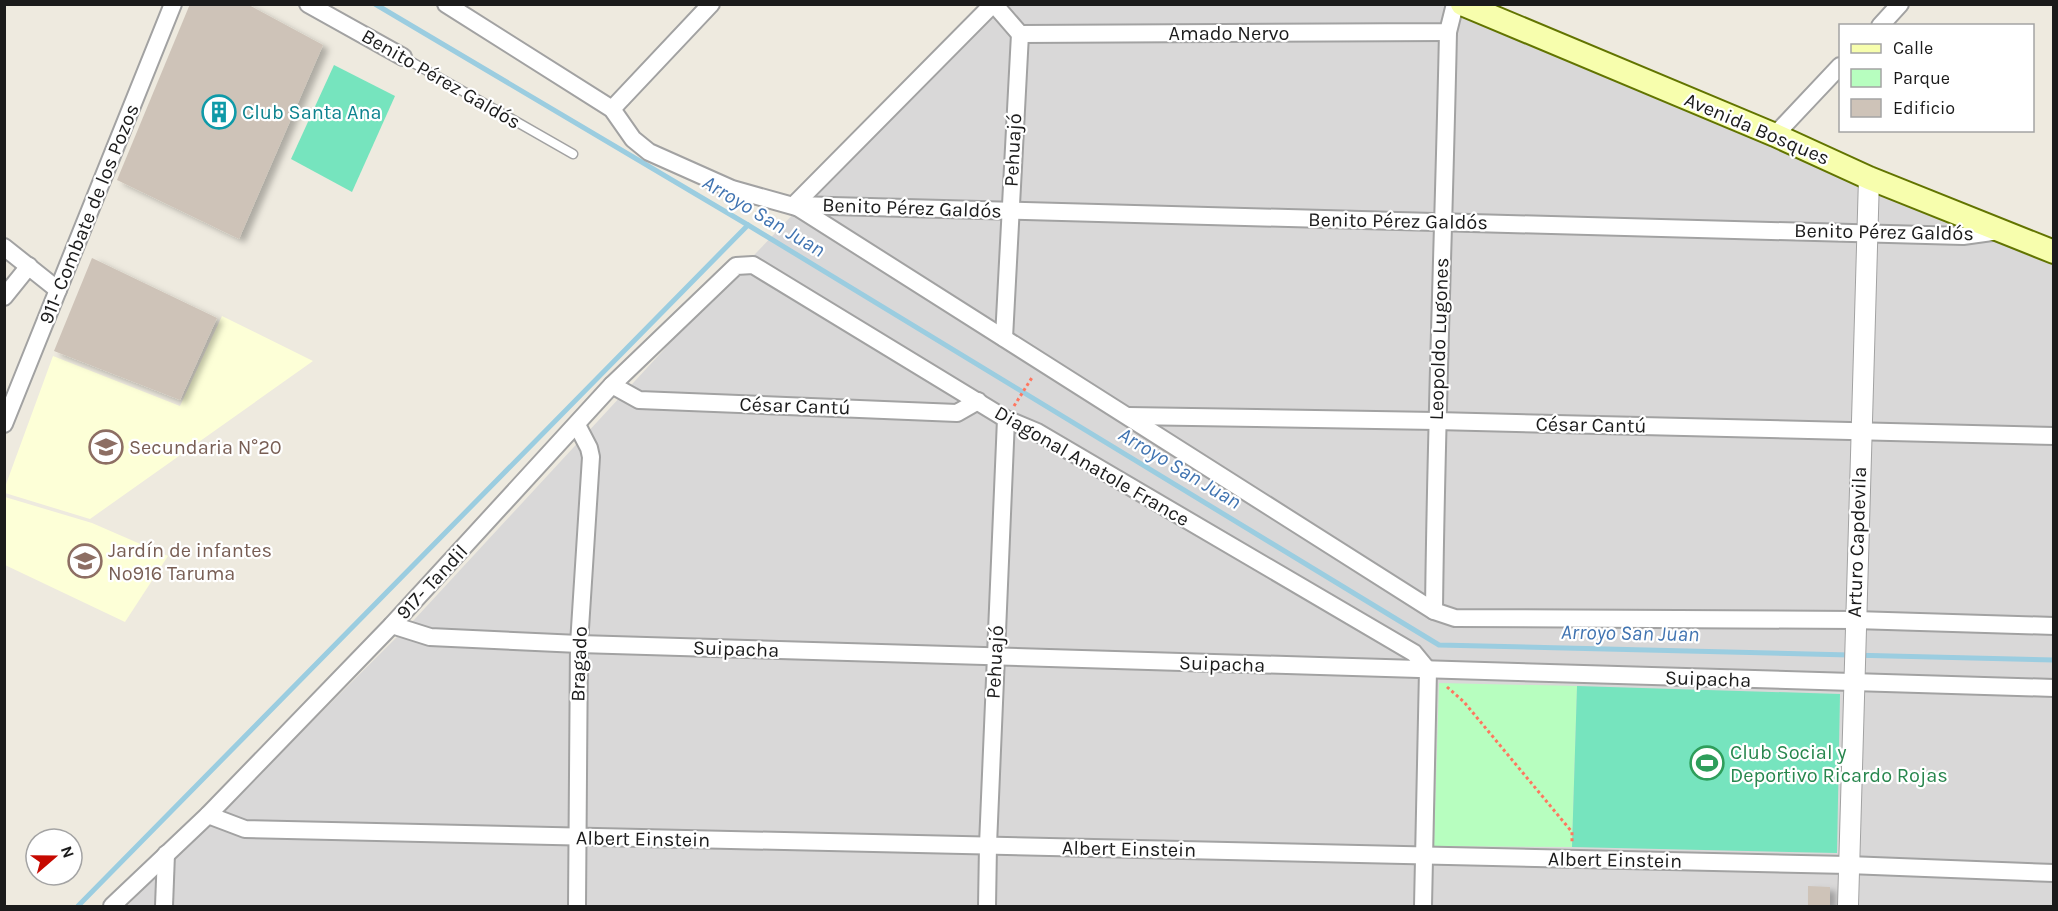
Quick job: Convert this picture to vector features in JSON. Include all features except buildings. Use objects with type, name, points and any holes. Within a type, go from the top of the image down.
[{"type":"main road","name":"Avenida Bosques","points":[[1462,4],[1775,135],[1869,177],[2054,252]]},
{"type":"street","name":"911- Combate de los Pozos","points":[[4,424],[173,4]]},
{"type":"street","name":"Benito Pérez Galdós","points":[[308,4],[403,57]]},
{"type":"street","points":[[612,110],[711,4]]},
{"type":"street","points":[[1020,34],[994,4],[797,207],[1434,611],[1455,618],[1855,627],[2054,627]]},
{"type":"street","points":[[1448,32],[1455,4]]},
{"type":"street","points":[[1882,24],[1900,4]]},
{"type":"street","name":"Benito Pérez Galdós","points":[[452,6],[612,110],[633,139],[649,152],[732,189],[797,207],[1963,236],[2002,230]]},
{"type":"street","name":"Amado Nervo","points":[[1020,34],[1448,32]]},
{"type":"street","name":"Leopoldo Lugones","points":[[1434,611],[1436,421],[1444,222],[1448,32]]},
{"type":"street","name":"Pehuajó","points":[[1004,338],[1020,34]]},
{"type":"street","points":[[1775,135],[1839,67]]},
{"type":"street","name":"Arturo Capdevila","points":[[1848,906],[1869,177]]},
{"type":"street","points":[[4,247],[58,290]]},
{"type":"street","name":"917- Tandil","points":[[112,906],[208,815],[392,624],[612,385],[736,266],[753,265]]},
{"type":"street","name":"Diagonal Anatole France","points":[[753,265],[978,401],[1011,412],[1037,432],[1414,653],[1428,670]]},
{"type":"street","points":[[4,297],[29,266]]},
{"type":"street","name":"César Cantú","points":[[612,385],[639,400],[957,413],[978,401]]},
{"type":"street","name":"Pehuajó","points":[[987,906],[995,657],[1011,412]]},
{"type":"street","name":"César Cantú","points":[[1128,416],[2054,436]]},
{"type":"street","name":"Bragado","points":[[577,425],[591,457],[579,644],[577,906]]},
{"type":"street","name":"Suipacha","points":[[392,624],[430,637],[579,644],[1428,670],[1853,677],[2054,688]]},
{"type":"street","points":[[1423,906],[1428,670]]},
{"type":"street","name":"Albert Einstein","points":[[208,815],[245,830],[1848,865],[2054,873]]},
{"type":"street","points":[[164,906],[166,854]]},
{"type":"lane","name":"Benito Pérez Galdós","points":[[403,57],[573,154]]},
{"type":"path","points":[[1011,412],[1027,386]]},
{"type":"path","points":[[1428,670],[1464,702],[1572,832],[1572,859]]},
{"type":"shaded area","points":[[993,5],[1462,5],[2053,255],[2053,906],[127,906],[413,621],[671,342]]},
{"type":"shaded area","name":"Secundaria N°20","points":[[222,316],[313,361],[90,519],[5,493],[5,487],[53,356],[180,406]]},
{"type":"shaded area","name":"Jardín de infantes Nº916 Taruma","points":[[5,497],[92,523],[168,556],[125,622],[5,565]]},
{"type":"green space","points":[[334,65],[395,96],[352,192],[291,159]]},
{"type":"green space","points":[[1439,683],[1577,686],[1572,847],[1434,846]]},
{"type":"green space","name":"Club Social y Deportivo Ricardo Rojas","points":[[1577,686],[1840,694],[1837,853],[1572,847]]},
{"type":"waterway","name":"Arroyo San Juan","points":[[375,4],[748,225],[1439,645],[2054,660]]},
{"type":"waterway","points":[[78,906],[748,225]]},
{"type":"place","name":"Club Santa Ana","points":[[219,112]]},
{"type":"place","name":"Secundaria N°20","points":[[106,447]]},
{"type":"place","name":"Jardín de infantes Nº916 Taruma","points":[[85,561]]},
{"type":"place","name":"Club Social y Deportivo Ricardo Rojas","points":[[1707,763]]}]
